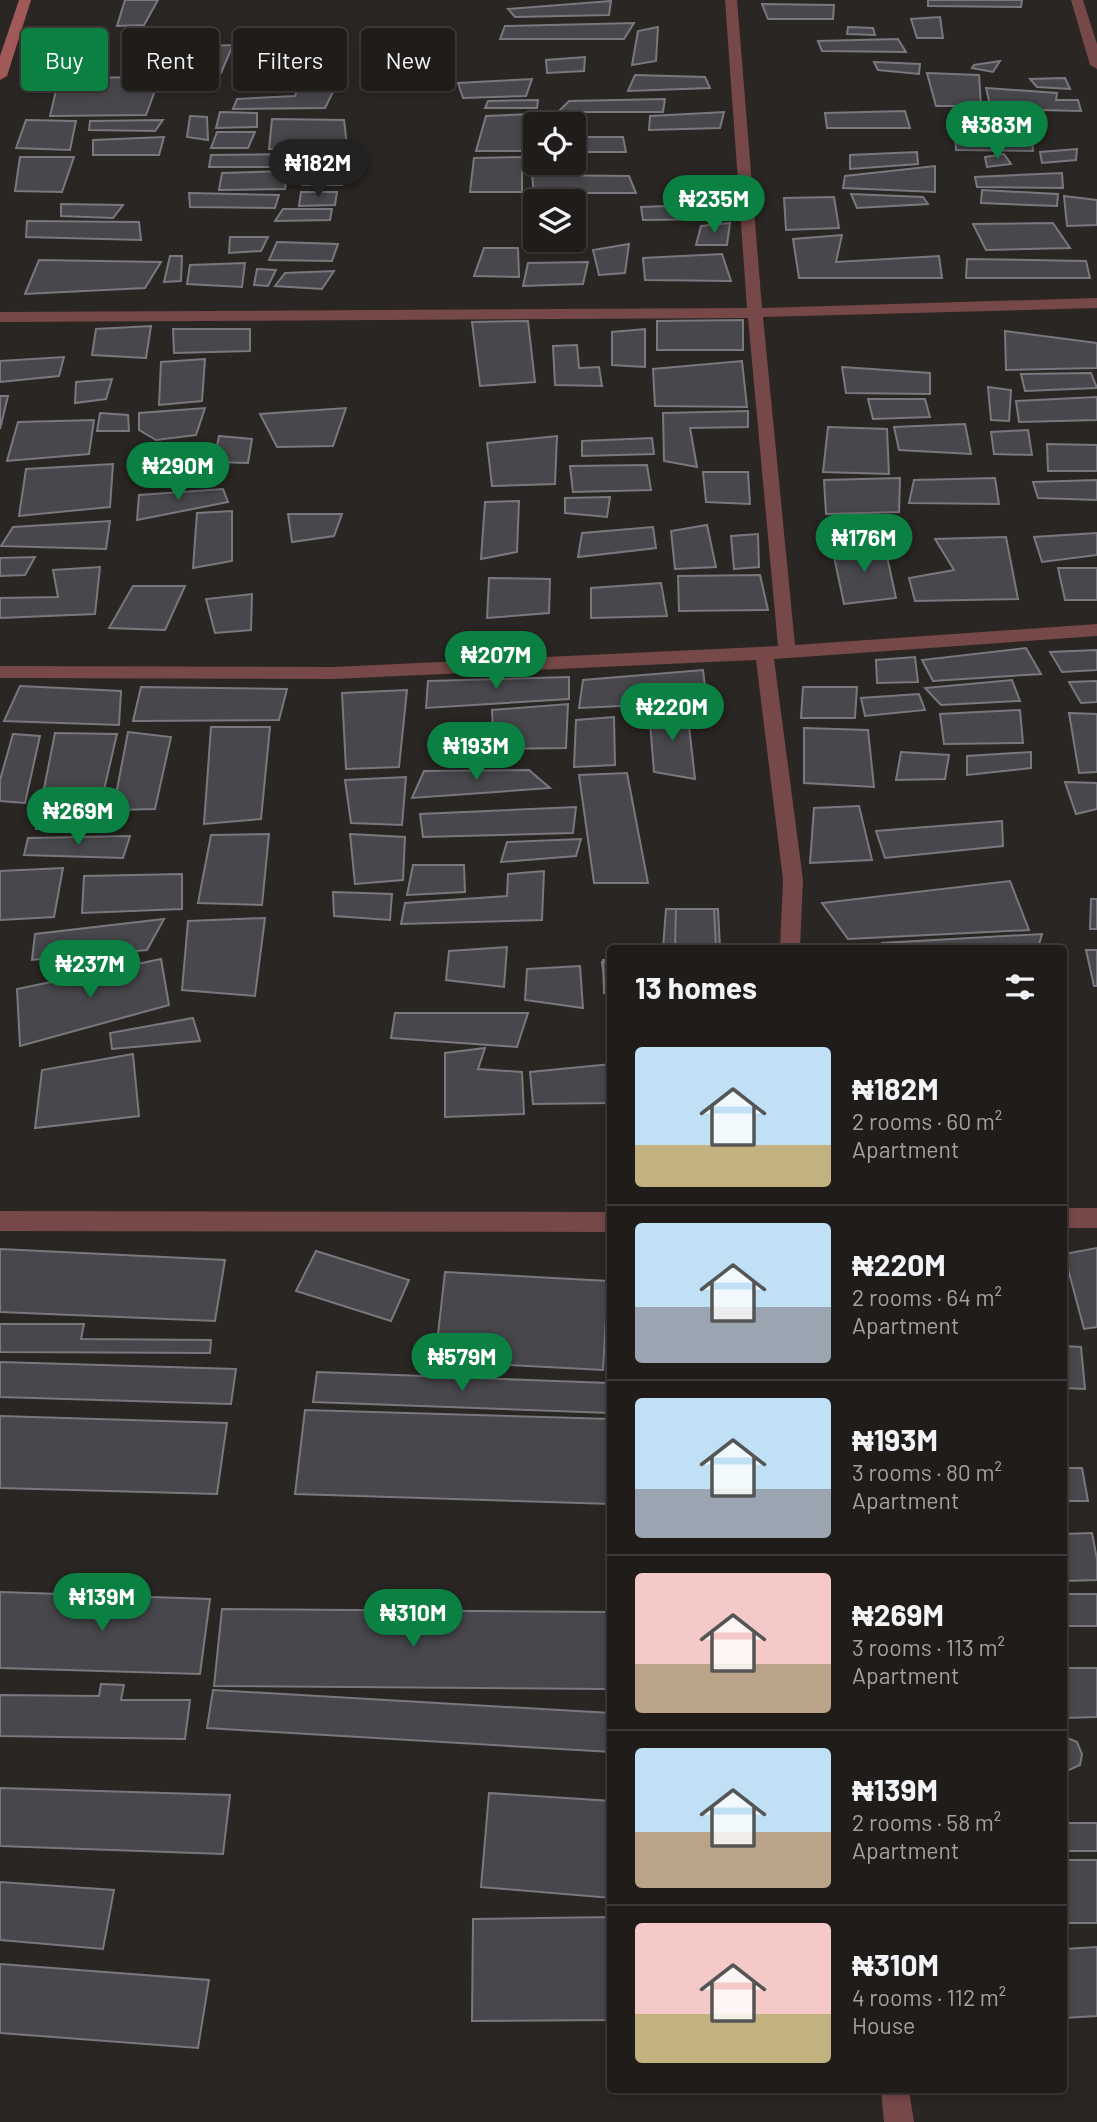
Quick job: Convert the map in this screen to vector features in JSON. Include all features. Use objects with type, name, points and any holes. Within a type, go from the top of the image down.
[{"type":"street","points":[[0,76],[25,0]]},
{"type":"street","points":[[731,0],[755,313],[787,652]]},
{"type":"street","points":[[1077,0],[1097,65]]},
{"type":"street","points":[[0,317],[755,313],[1097,303]]},
{"type":"street","points":[[0,672],[333,673],[787,652],[1097,630]]},
{"type":"street","points":[[764,653],[793,880],[790,945]]},
{"type":"street","points":[[1067,1219],[1097,1218]]},
{"type":"street","points":[[0,1220],[607,1222]]},
{"type":"street","points":[[895,2093],[899,2122]]},
{"type":"building","points":[[125,0],[158,0],[144,25],[117,26]]},
{"type":"building","points":[[928,0],[1022,0],[1021,7],[928,6]]},
{"type":"building","points":[[611,1],[609,15],[515,17],[508,9]]},
{"type":"building","points":[[762,4],[834,5],[833,19],[768,19]]},
{"type":"building","points":[[940,17],[943,38],[917,38],[911,19]]},
{"type":"building","points":[[634,23],[624,39],[500,39],[505,26]]},
{"type":"building","points":[[658,27],[656,61],[632,65],[638,31]]},
{"type":"building","points":[[848,27],[873,28],[875,35],[847,34]]},
{"type":"building","points":[[898,39],[906,52],[822,51],[818,41]]},
{"type":"building","points":[[233,45],[219,73],[219,46]]},
{"type":"building","points":[[585,57],[584,71],[547,73],[546,60]]},
{"type":"building","points":[[1000,61],[993,72],[972,68],[974,65]]},
{"type":"building","points":[[874,62],[920,64],[919,74],[878,70]]},
{"type":"building","points":[[927,73],[979,75],[981,106],[936,106]]},
{"type":"building","points":[[635,75],[705,77],[710,88],[628,91]]},
{"type":"building","points":[[122,77],[122,91],[155,91],[146,115],[50,116],[56,91],[108,91],[108,78]]},
{"type":"building","points":[[1065,78],[1070,89],[1037,87],[1030,79]]},
{"type":"building","points":[[532,79],[526,96],[463,98],[458,83]]},
{"type":"building","points":[[986,88],[1057,93],[1056,100],[1078,100],[1081,111],[991,109]]},
{"type":"building","points":[[297,91],[334,91],[325,108],[233,109],[237,99],[295,96]]},
{"type":"building","points":[[665,99],[663,112],[558,112],[569,101]]},
{"type":"building","points":[[538,100],[537,108],[485,108],[488,101]]},
{"type":"building","points":[[905,111],[910,128],[827,128],[825,113]]},
{"type":"building","points":[[220,112],[257,113],[257,127],[216,128]]},
{"type":"building","points":[[724,112],[720,128],[649,130],[650,116]]},
{"type":"building","points":[[523,114],[523,151],[476,151],[486,116]]},
{"type":"building","points":[[957,114],[1031,115],[1030,126],[958,129]]},
{"type":"building","points":[[190,116],[207,117],[208,140],[187,137]]},
{"type":"building","points":[[272,119],[344,120],[347,145],[337,153],[269,149]]},
{"type":"building","points":[[26,120],[76,121],[70,150],[16,148]]},
{"type":"building","points":[[163,120],[155,131],[89,130],[90,121]]},
{"type":"building","points":[[1031,129],[1033,151],[956,150],[955,132]]},
{"type":"building","points":[[217,132],[255,132],[248,148],[211,148]]},
{"type":"building","points":[[164,137],[159,155],[93,155],[93,140]]},
{"type":"building","points":[[586,137],[623,137],[626,152],[586,152]]},
{"type":"building","points":[[1077,149],[1076,160],[1042,163],[1040,152]]},
{"type":"building","points":[[917,152],[918,164],[850,169],[850,155]]},
{"type":"building","points":[[291,154],[284,167],[209,167],[211,155]]},
{"type":"building","points":[[1004,154],[1011,164],[987,167],[985,157]]},
{"type":"building","points":[[316,155],[346,157],[342,185],[303,185]]},
{"type":"building","points":[[20,157],[74,157],[62,192],[15,191]]},
{"type":"building","points":[[522,157],[522,192],[470,192],[474,158]]},
{"type":"building","points":[[935,166],[935,192],[843,188],[845,176]]},
{"type":"building","points":[[288,171],[285,189],[219,190],[222,173]]},
{"type":"building","points":[[1062,173],[1063,188],[977,187],[975,177]]},
{"type":"building","points":[[532,175],[629,176],[636,193],[586,193],[586,189],[534,189]]},
{"type":"building","points":[[982,190],[1058,194],[1057,206],[981,203]]},
{"type":"building","points":[[301,192],[337,192],[335,205],[299,206]]},
{"type":"building","points":[[189,193],[279,195],[275,208],[190,207]]},
{"type":"building","points":[[851,194],[923,197],[928,204],[857,208]]},
{"type":"building","points":[[1064,196],[1097,200],[1097,225],[1067,226]]},
{"type":"building","points":[[834,197],[839,228],[786,230],[784,198]]},
{"type":"building","points":[[61,204],[123,205],[113,218],[61,216]]},
{"type":"building","points":[[719,204],[723,219],[643,220],[641,207]]},
{"type":"building","points":[[283,209],[332,209],[330,220],[275,221]]},
{"type":"building","points":[[27,221],[139,222],[141,240],[26,237]]},
{"type":"building","points":[[730,223],[727,245],[696,245],[701,226]]},
{"type":"building","points":[[1053,223],[1070,248],[986,250],[973,224]]},
{"type":"building","points":[[842,235],[836,262],[939,256],[942,278],[799,278],[793,239]]},
{"type":"building","points":[[230,237],[268,237],[261,251],[229,253]]},
{"type":"building","points":[[277,242],[338,244],[332,261],[269,260]]},
{"type":"building","points":[[629,244],[625,273],[599,275],[593,250]]},
{"type":"building","points":[[484,248],[518,248],[519,277],[474,276]]},
{"type":"building","points":[[722,254],[731,281],[645,280],[643,258]]},
{"type":"building","points":[[170,256],[182,256],[181,281],[164,282]]},
{"type":"building","points":[[967,259],[1086,261],[1090,278],[966,278]]},
{"type":"building","points":[[39,260],[161,262],[145,288],[25,294]]},
{"type":"building","points":[[588,262],[583,284],[523,286],[528,263]]},
{"type":"building","points":[[245,263],[242,287],[187,284],[190,265]]},
{"type":"building","points":[[257,269],[276,270],[268,286],[254,285]]},
{"type":"building","points":[[334,271],[322,289],[275,286],[285,273]]},
{"type":"building","points":[[743,320],[743,350],[657,350],[657,321]]},
{"type":"building","points":[[528,321],[535,382],[480,386],[472,322]]},
{"type":"building","points":[[151,326],[146,358],[92,355],[96,329]]},
{"type":"building","points":[[173,329],[250,329],[250,351],[174,353]]},
{"type":"building","points":[[645,329],[645,367],[612,365],[612,332]]},
{"type":"building","points":[[1005,331],[1097,343],[1097,368],[1006,370]]},
{"type":"building","points":[[577,345],[579,368],[599,367],[602,386],[555,385],[553,346]]},
{"type":"building","points":[[64,357],[59,376],[0,382],[0,361]]},
{"type":"building","points":[[205,359],[202,401],[159,405],[161,362]]},
{"type":"building","points":[[742,361],[747,407],[655,406],[653,369]]},
{"type":"building","points":[[842,367],[930,373],[930,394],[846,393]]},
{"type":"building","points":[[1091,373],[1097,388],[1025,391],[1021,374]]},
{"type":"building","points":[[112,379],[106,399],[75,403],[76,382]]},
{"type":"building","points":[[988,387],[1011,390],[1009,421],[991,420]]},
{"type":"building","points":[[0,396],[8,396],[0,429]]},
{"type":"building","points":[[1097,397],[1097,420],[1019,422],[1016,401]]},
{"type":"building","points":[[868,399],[925,399],[930,417],[873,419]]},
{"type":"building","points":[[205,408],[196,435],[156,440],[139,430],[139,413]]},
{"type":"building","points":[[346,408],[333,446],[277,447],[260,414]]},
{"type":"building","points":[[748,411],[748,427],[690,428],[697,467],[664,461],[663,413]]},
{"type":"building","points":[[100,413],[128,415],[129,431],[97,431]]},
{"type":"building","points":[[94,420],[89,454],[7,461],[18,422]]},
{"type":"building","points":[[965,424],[971,454],[899,450],[894,427]]},
{"type":"building","points":[[828,427],[887,429],[889,474],[823,472]]},
{"type":"building","points":[[1028,430],[1032,455],[994,454],[991,432]]},
{"type":"building","points":[[219,436],[252,439],[248,463],[214,462]]},
{"type":"building","points":[[557,436],[555,484],[492,486],[487,443]]},
{"type":"building","points":[[652,438],[654,454],[582,456],[582,441]]},
{"type":"building","points":[[1047,444],[1097,445],[1097,471],[1048,471]]},
{"type":"building","points":[[113,464],[110,507],[19,516],[26,469]]},
{"type":"building","points":[[647,465],[651,490],[573,492],[570,466]]},
{"type":"building","points":[[703,472],[748,472],[750,504],[706,502]]},
{"type":"building","points":[[900,478],[899,512],[826,514],[824,480]]},
{"type":"building","points":[[995,478],[999,504],[909,503],[914,480]]},
{"type":"building","points":[[1097,480],[1097,500],[1038,498],[1033,482]]},
{"type":"building","points":[[223,489],[228,502],[137,520],[139,495]]},
{"type":"building","points":[[610,497],[607,517],[565,513],[565,498]]},
{"type":"building","points":[[519,501],[517,552],[481,559],[485,502]]},
{"type":"building","points":[[232,511],[232,561],[193,568],[197,513]]},
{"type":"building","points":[[288,514],[342,514],[334,536],[292,542]]},
{"type":"building","points":[[110,521],[106,549],[1,546],[13,527]]},
{"type":"building","points":[[707,525],[716,567],[675,569],[671,531]]},
{"type":"building","points":[[653,527],[656,548],[578,557],[582,533]]},
{"type":"building","points":[[1097,533],[1097,555],[1042,562],[1034,537]]},
{"type":"building","points":[[758,534],[759,567],[734,569],[731,536]]},
{"type":"building","points":[[1006,537],[1018,599],[915,601],[909,578],[954,570],[935,539]]},
{"type":"building","points":[[832,547],[885,547],[896,598],[844,604]]},
{"type":"building","points":[[35,557],[25,575],[0,576],[0,558]]},
{"type":"building","points":[[100,567],[95,614],[0,618],[0,598],[58,597],[53,570]]},
{"type":"building","points":[[1058,568],[1097,568],[1097,600],[1065,600]]},
{"type":"building","points":[[760,575],[768,610],[679,611],[678,576]]},
{"type":"building","points":[[489,578],[550,579],[549,613],[487,618]]},
{"type":"building","points":[[661,583],[667,616],[591,618],[591,588]]},
{"type":"building","points":[[133,586],[185,586],[165,630],[109,628]]},
{"type":"building","points":[[252,594],[251,630],[215,633],[206,599]]},
{"type":"building","points":[[1026,648],[1041,674],[933,681],[922,660]]},
{"type":"building","points":[[1097,650],[1097,670],[1062,672],[1050,652]]},
{"type":"building","points":[[915,657],[918,682],[877,683],[876,660]]},
{"type":"building","points":[[703,670],[707,702],[579,708],[583,680]]},
{"type":"building","points":[[569,677],[569,699],[426,708],[428,681]]},
{"type":"building","points":[[1012,680],[1020,701],[941,705],[925,688]]},
{"type":"building","points":[[1097,681],[1097,702],[1081,703],[1069,682]]},
{"type":"building","points":[[20,686],[121,691],[119,725],[4,721]]},
{"type":"building","points":[[141,687],[287,689],[279,720],[133,721]]},
{"type":"building","points":[[803,687],[857,687],[855,718],[801,718]]},
{"type":"building","points":[[407,690],[399,767],[346,769],[342,693]]},
{"type":"building","points":[[919,694],[925,710],[865,716],[861,698]]},
{"type":"building","points":[[568,704],[566,748],[494,749],[492,710]]},
{"type":"building","points":[[687,709],[695,779],[654,772],[649,710]]},
{"type":"building","points":[[1020,710],[1023,743],[944,744],[940,714]]},
{"type":"building","points":[[1069,713],[1097,714],[1097,772],[1079,773]]},
{"type":"building","points":[[614,717],[615,765],[574,767],[576,720]]},
{"type":"building","points":[[211,727],[270,727],[261,819],[204,824]]},
{"type":"building","points":[[804,728],[868,730],[874,787],[804,783]]},
{"type":"building","points":[[128,732],[171,737],[155,809],[113,810]]},
{"type":"building","points":[[55,733],[117,734],[96,824],[36,829]]},
{"type":"building","points":[[13,734],[40,736],[25,803],[0,801],[0,780]]},
{"type":"building","points":[[901,752],[949,755],[945,779],[896,780]]},
{"type":"building","points":[[1031,752],[1031,768],[967,775],[967,756]]},
{"type":"building","points":[[529,770],[550,788],[412,798],[424,771]]},
{"type":"building","points":[[627,773],[648,883],[594,883],[579,775]]},
{"type":"building","points":[[406,777],[402,825],[351,823],[345,780]]},
{"type":"building","points":[[1065,782],[1097,783],[1097,809],[1076,814]]},
{"type":"building","points":[[859,806],[872,860],[810,863],[814,808]]},
{"type":"building","points":[[576,807],[573,833],[423,837],[420,814]]},
{"type":"building","points":[[1002,821],[1003,846],[885,858],[876,831]]},
{"type":"building","points":[[269,834],[262,905],[198,903],[211,835]]},
{"type":"building","points":[[350,834],[405,837],[403,880],[355,884]]},
{"type":"building","points":[[130,836],[123,858],[24,855],[28,838]]},
{"type":"building","points":[[581,839],[576,856],[501,862],[507,842]]},
{"type":"building","points":[[413,865],[464,865],[465,892],[407,895]]},
{"type":"building","points":[[63,868],[54,917],[0,920],[0,871]]},
{"type":"building","points":[[544,871],[542,920],[401,924],[405,903],[507,896],[508,874]]},
{"type":"building","points":[[182,874],[182,909],[82,913],[84,876]]},
{"type":"building","points":[[1010,881],[1029,930],[848,939],[822,903]]},
{"type":"building","points":[[333,892],[392,894],[390,920],[334,916]]},
{"type":"building","points":[[1091,899],[1097,899],[1097,929],[1090,929]]},
{"type":"building","points":[[666,909],[718,909],[720,945],[663,945]]},
{"type":"building","points":[[676,909],[714,909],[716,945],[675,945]]},
{"type":"building","points":[[265,918],[255,996],[182,990],[188,921]]},
{"type":"building","points":[[164,919],[147,950],[32,960],[35,934]]},
{"type":"building","points":[[1042,934],[1039,945],[882,943]]},
{"type":"building","points":[[507,947],[504,987],[446,980],[449,951]]},
{"type":"building","points":[[1086,950],[1097,950],[1097,986],[1094,986]]},
{"type":"building","points":[[161,959],[169,1005],[20,1046],[17,989]]},
{"type":"building","points":[[603,960],[607,960],[607,993],[604,993]]},
{"type":"building","points":[[602,962],[607,962],[605,987]]},
{"type":"building","points":[[580,966],[583,1008],[525,1000],[527,969]]},
{"type":"building","points":[[395,1013],[528,1013],[517,1047],[391,1038]]},
{"type":"building","points":[[193,1018],[200,1041],[112,1049],[110,1033]]},
{"type":"building","points":[[485,1048],[478,1069],[522,1072],[524,1114],[445,1117],[445,1053]]},
{"type":"building","points":[[133,1054],[139,1116],[35,1128],[42,1070]]},
{"type":"building","points":[[607,1064],[607,1103],[533,1104],[530,1072]]},
{"type":"building","points":[[1097,1248],[1097,1327],[1084,1329],[1067,1265],[1067,1253]]},
{"type":"building","points":[[0,1249],[225,1260],[215,1321],[0,1312]]},
{"type":"building","points":[[316,1251],[409,1280],[391,1321],[296,1291]]},
{"type":"building","points":[[445,1272],[607,1281],[603,1370],[435,1361]]},
{"type":"building","points":[[0,1324],[84,1324],[81,1339],[211,1340],[210,1353],[0,1352]]},
{"type":"building","points":[[1067,1346],[1081,1347],[1085,1389],[1067,1388]]},
{"type":"building","points":[[0,1362],[236,1369],[231,1404],[0,1397]]},
{"type":"building","points":[[317,1372],[607,1383],[607,1413],[313,1402]]},
{"type":"building","points":[[305,1410],[607,1419],[607,1504],[295,1494]]},
{"type":"building","points":[[0,1416],[227,1423],[217,1494],[0,1488]]},
{"type":"building","points":[[1067,1468],[1082,1468],[1088,1501],[1067,1501]]},
{"type":"building","points":[[1092,1533],[1097,1559],[1097,1580],[1067,1581],[1067,1534]]},
{"type":"building","points":[[0,1592],[210,1599],[200,1674],[0,1668]]},
{"type":"building","points":[[1067,1594],[1097,1594],[1097,1626],[1067,1626]]},
{"type":"building","points":[[222,1609],[607,1612],[607,1689],[214,1686]]},
{"type":"building","points":[[1067,1668],[1097,1668],[1097,1717],[1067,1718]]},
{"type":"building","points":[[101,1684],[124,1685],[121,1700],[190,1700],[185,1739],[0,1736],[0,1695],[99,1696]]},
{"type":"building","points":[[213,1690],[607,1713],[607,1752],[207,1728]]},
{"type":"building","points":[[1067,1738],[1077,1742],[1082,1754],[1080,1765],[1069,1770]]},
{"type":"building","points":[[0,1788],[230,1795],[223,1854],[0,1846]]},
{"type":"building","points":[[489,1793],[607,1801],[607,1898],[481,1887]]},
{"type":"building","points":[[1067,1823],[1097,1823],[1097,1851],[1067,1851]]},
{"type":"building","points":[[1067,1860],[1097,1860],[1097,1923],[1067,1923]]},
{"type":"building","points":[[0,1882],[114,1890],[103,1949],[0,1940]]},
{"type":"building","points":[[607,1917],[607,2020],[472,2021],[473,1919]]},
{"type":"building","points":[[1097,1947],[1097,2016],[1067,2018],[1067,1949]]},
{"type":"building","points":[[0,1964],[209,1980],[198,2048],[0,2033]]}]
